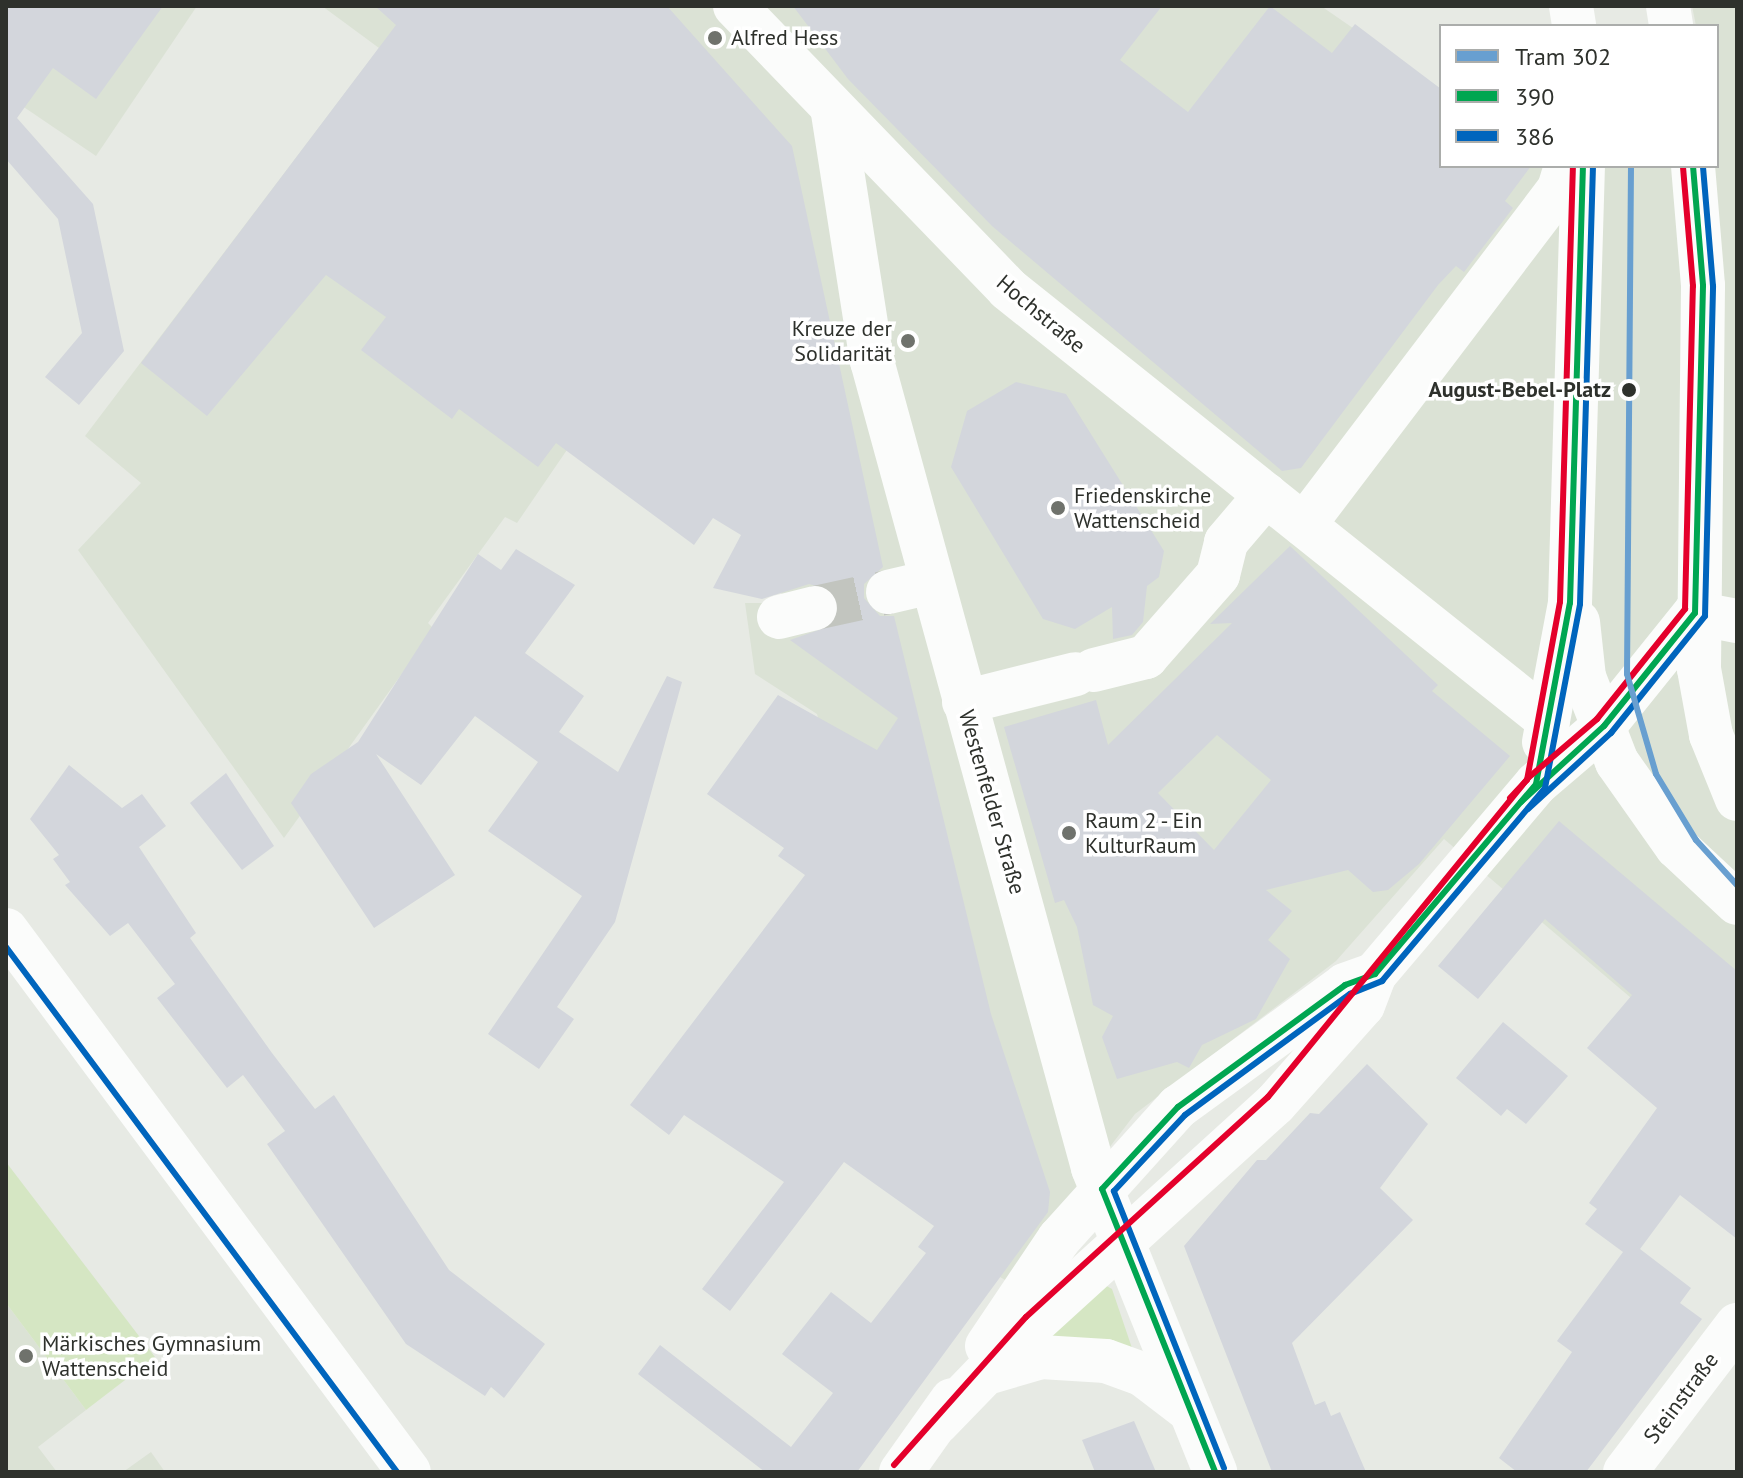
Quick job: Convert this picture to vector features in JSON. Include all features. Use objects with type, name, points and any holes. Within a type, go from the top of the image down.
[{"type":"street","name":"Hochstraße","points":[[735,6],[833,113],[1008,289],[1548,720]]},
{"type":"street","name":"Westenfelder Straße","points":[[833,113],[872,361],[964,702],[1102,1189],[1215,1472]]},
{"type":"street","points":[[1304,525],[1559,189],[1565,168]]},
{"type":"street","points":[[1536,784],[1570,603],[1583,168]]},
{"type":"street","points":[[1693,168],[1703,286],[1716,617],[1711,735],[1735,790]]},
{"type":"street","points":[[964,702],[1146,657],[1218,575],[1226,542],[1266,495]]},
{"type":"street","points":[[888,592],[931,582]]},
{"type":"street","points":[[1570,603],[1584,677],[1617,762],[1677,847],[1737,903]]},
{"type":"street","points":[[937,1423],[985,1374],[1275,1104],[1363,1005],[1375,974],[1536,784],[1604,726],[1716,617]]},
{"type":"street","points":[[6,930],[409,1472]]},
{"type":"street","points":[[901,1472],[937,1423],[1033,1274],[1102,1189],[1178,1107],[1345,985],[1375,974]]},
{"type":"street","name":"Steinstraße","points":[[1625,1472],[1737,1325]]},
{"type":"street","points":[[985,1374],[1041,1357],[1106,1361],[1142,1374],[1188,1409]]},
{"type":"shaded area","points":[[6,6],[197,6],[96,156],[6,95]]},
{"type":"shaded area","points":[[322,6],[1321,6],[1439,88],[1439,168],[1719,168],[1719,24],[1696,24],[1692,6],[1737,6],[1737,1088],[1444,839],[1336,961],[1135,1114],[1007,1281],[1000,1277],[940,1167],[817,714],[755,674],[745,603],[783,603],[762,477],[681,283],[517,523],[505,517],[428,623],[434,629],[284,838],[78,550],[141,483],[85,436],[379,48]]},
{"type":"shaded area","name":"Märkisches Gymnasium Wattenscheid","points":[[6,1303],[86,1410],[38,1447],[57,1472],[6,1472]]},
{"type":"shaded area","points":[[151,1452],[165,1472],[123,1472]]},
{"type":"green space","points":[[6,1162],[155,1357],[86,1410],[6,1303]]},
{"type":"green space","points":[[1103,1284],[1112,1289],[1134,1354],[1042,1334]]},
{"type":"building","points":[[6,6],[163,6],[96,99],[53,68],[17,118],[93,204],[124,351],[79,405],[45,377],[82,333],[58,219],[6,159]]},
{"type":"building","points":[[375,6],[667,6],[792,146],[883,567],[864,584],[864,598],[880,616],[894,616],[991,1014],[1050,1192],[1048,1212],[857,1472],[765,1472],[638,1374],[660,1345],[791,1447],[833,1393],[782,1354],[831,1292],[871,1323],[926,1253],[918,1247],[934,1226],[844,1162],[730,1311],[702,1289],[784,1182],[684,1115],[669,1135],[630,1105],[805,875],[778,856],[784,848],[707,794],[778,695],[877,750],[898,718],[790,640],[833,625],[839,614],[833,591],[809,584],[762,599],[713,588],[741,535],[713,518],[694,545],[556,443],[538,467],[459,409],[452,419],[361,350],[386,317],[326,275],[207,416],[141,363],[396,25]]},
{"type":"building","points":[[793,6],[1162,6],[1120,60],[1188,112],[1270,6],[1332,53],[1355,24],[1439,87],[1439,168],[1530,168],[1505,201],[1513,208],[1464,272],[1456,266],[1438,285],[1301,468],[1282,471],[992,226],[848,79]]},
{"type":"building","name":"Friedenskirche Wattenscheid","points":[[1016,382],[1066,394],[1164,551],[1159,577],[1147,586],[1143,622],[1132,635],[1113,639],[1112,607],[1075,629],[1043,619],[951,467],[967,411]]},
{"type":"building","points":[[1290,546],[1438,685],[1432,691],[1510,756],[1419,864],[1388,890],[1373,892],[1348,870],[1266,890],[1292,911],[1268,940],[1290,959],[1256,1019],[1202,1045],[1189,1068],[1177,1062],[1117,1079],[1102,1037],[1113,1016],[1093,1005],[1077,927],[1064,900],[1055,903],[1004,727],[1096,700],[1108,745],[1232,623],[1210,624]],"holes":[[[1217,735],[1271,780],[1214,850],[1158,793]]]},
{"type":"building","points":[[516,549],[575,585],[525,653],[584,696],[559,732],[618,772],[667,676],[682,682],[615,922],[557,1007],[574,1019],[539,1069],[488,1034],[582,896],[488,831],[538,762],[475,716],[421,785],[376,754],[455,875],[374,928],[291,803],[311,774],[358,742],[478,554],[501,570]]},
{"type":"building","points":[[69,765],[122,808],[142,794],[166,826],[139,847],[196,933],[190,938],[272,1053],[315,1109],[334,1095],[449,1270],[545,1344],[504,1398],[491,1387],[485,1396],[406,1344],[267,1144],[285,1131],[243,1075],[227,1088],[157,998],[175,984],[128,923],[110,936],[65,885],[70,882],[53,859],[59,855],[30,819]]},
{"type":"building","points":[[226,773],[274,846],[242,870],[190,803]]},
{"type":"building","points":[[1559,821],[1737,971],[1737,1239],[1680,1195],[1640,1249],[1691,1288],[1680,1303],[1702,1319],[1586,1472],[1517,1472],[1499,1458],[1572,1352],[1557,1341],[1623,1252],[1585,1224],[1597,1209],[1589,1203],[1657,1108],[1587,1048],[1632,995],[1545,919],[1478,999],[1438,966]]},
{"type":"building","points":[[1503,1022],[1568,1076],[1526,1124],[1507,1109],[1501,1116],[1456,1078]]},
{"type":"building","points":[[1367,1064],[1428,1124],[1380,1188],[1413,1220],[1292,1343],[1315,1405],[1325,1401],[1331,1416],[1340,1412],[1366,1472],[1272,1472],[1184,1246],[1257,1160],[1266,1160],[1310,1113],[1319,1114]]},
{"type":"building","points":[[1134,1421],[1156,1472],[1095,1472],[1082,1440]]},
{"type":"tunnel","points":[[815,608],[888,592]]},
{"type":"tram line","name":"302","points":[[1631,168],[1627,674],[1656,774],[1696,840],[1737,885]]},
{"type":"transit line","points":[[1510,798],[1527,780],[1560,602],[1573,168]]},
{"type":"transit line","name":"390","points":[[1102,1189],[1178,1107],[1345,985],[1375,974],[1536,784],[1570,603],[1583,168]]},
{"type":"transit line","name":"386","points":[[1224,1468],[1114,1191],[1185,1115],[1350,994],[1382,981],[1545,788],[1580,604],[1593,168]]},
{"type":"transit line","points":[[894,1465],[1026,1317],[1268,1097],[1528,778],[1597,719],[1685,609],[1693,286],[1683,168]]},
{"type":"transit line","name":"390","points":[[1693,168],[1703,286],[1695,613]]},
{"type":"transit line","name":"386","points":[[1528,809],[1611,733],[1705,616],[1713,286],[1703,168]]},
{"type":"transit line","name":"390","points":[[1521,802],[1604,726],[1695,613]]},
{"type":"transit line","name":"386","points":[[6,947],[397,1472]]},
{"type":"transit line","name":"390","points":[[1102,1189],[1215,1472]]},
{"type":"place","name":"Alfred Hess","points":[[715,38]]},
{"type":"place","name":"Kreuze der Solidarität","points":[[908,341]]},
{"type":"place","name":"August-Bebel-Platz","points":[[1629,390]]},
{"type":"place","name":"Friedenskirche Wattenscheid","points":[[1058,508]]},
{"type":"place","name":"Raum 2 - Ein KulturRaum","points":[[1069,833]]},
{"type":"place","name":"Märkisches Gymnasium Wattenscheid","points":[[26,1356]]}]
